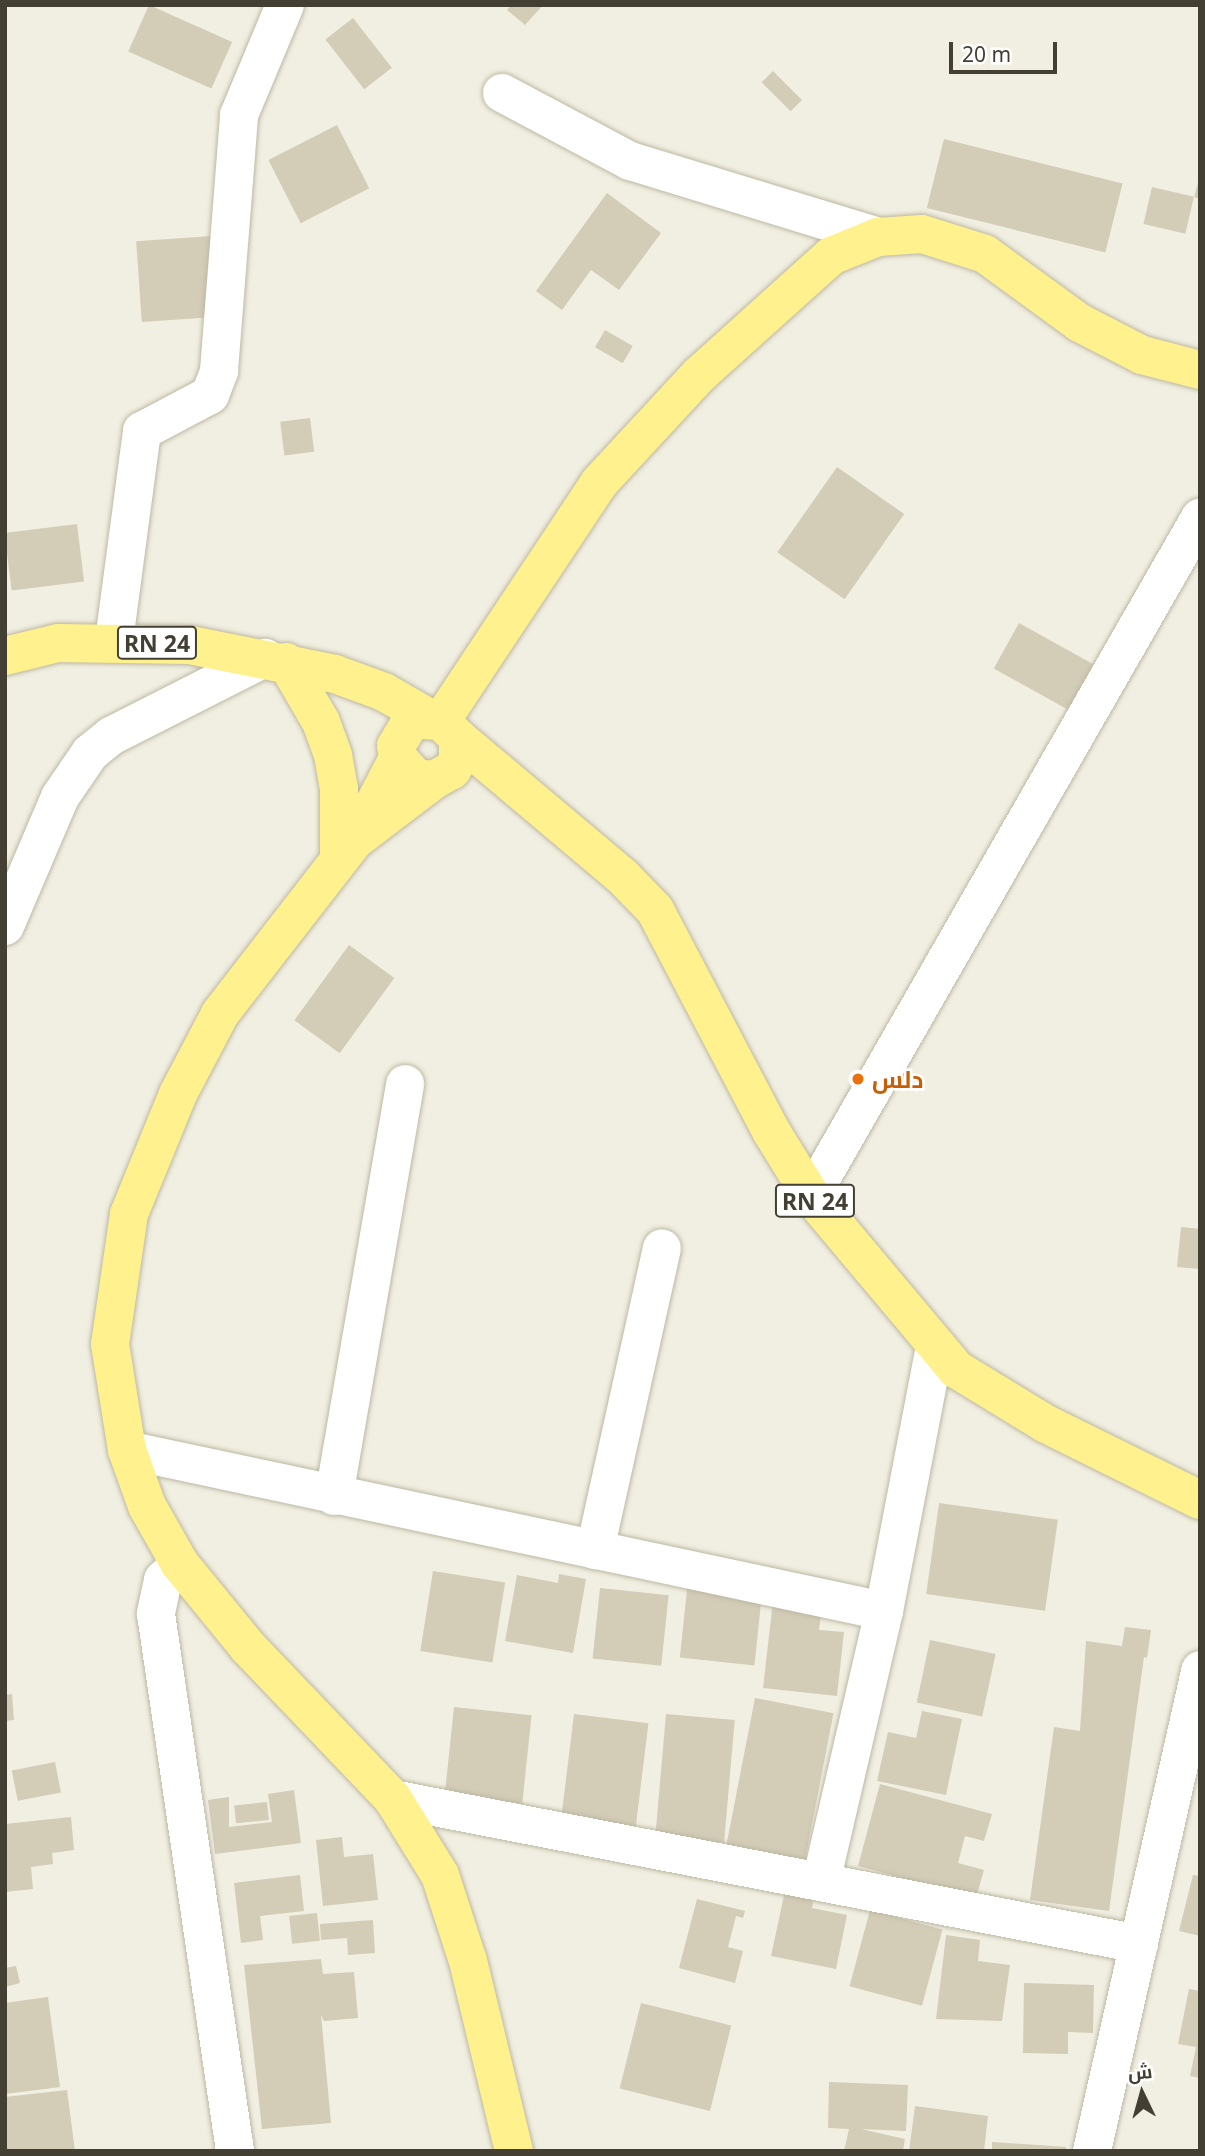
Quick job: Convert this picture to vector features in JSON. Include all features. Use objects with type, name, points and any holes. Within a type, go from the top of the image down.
[{"type":"main road","points":[[442,726],[598,483],[699,375],[831,256],[878,237],[922,234],[985,254],[1080,323],[1142,355],[1200,370]]},
{"type":"main road","name":"RN 24","points":[[5,656],[58,643],[114,641],[190,645],[287,663],[360,682],[442,726],[531,803],[623,877],[655,910],[765,1120],[811,1196],[957,1369],[1046,1424],[1200,1500]]},
{"type":"main road","name":"RN 24","points":[[287,663],[357,703],[397,752]]},
{"type":"main road","points":[[287,663],[321,722],[333,755],[347,850]]},
{"type":"main road","points":[[442,726],[408,726],[347,850],[220,1014],[178,1094],[129,1214],[110,1344],[127,1450],[147,1506],[180,1564],[247,1646],[393,1799],[440,1875],[468,1961],[514,2151]]},
{"type":"main road","points":[[347,850],[458,760],[442,726]]},
{"type":"main road","points":[[397,752],[416,778],[439,778]]},
{"type":"main road","name":"RN 24","points":[[439,778],[488,786],[531,803]]},
{"type":"street","points":[[114,641],[142,431],[211,395],[219,372],[239,115],[285,5]]},
{"type":"street","points":[[502,93],[630,161],[878,237]]},
{"type":"street","points":[[811,1196],[1200,518]]},
{"type":"street","points":[[5,926],[60,797],[90,752],[111,736],[287,663]]},
{"type":"street","points":[[334,1496],[405,1084]]},
{"type":"street","points":[[596,1550],[662,1248]]},
{"type":"street","points":[[821,1882],[884,1611],[935,1345]]},
{"type":"street","points":[[127,1450],[884,1611]]},
{"type":"street","points":[[180,1564],[163,1580],[156,1614],[235,2151]]},
{"type":"street","points":[[1092,2151],[1200,1670]]},
{"type":"street","points":[[393,1799],[1139,1944]]},
{"type":"building","points":[[149,5],[232,42],[211,89],[128,52]]},
{"type":"building","points":[[511,5],[543,5],[525,25],[507,10]]},
{"type":"building","points":[[353,18],[392,68],[364,89],[325,40]]},
{"type":"building","points":[[773,71],[802,100],[791,111],[762,82]]},
{"type":"building","points":[[337,125],[369,188],[301,223],[268,160]]},
{"type":"building","points":[[944,139],[1123,184],[1105,252],[927,208]]},
{"type":"building","points":[[1200,179],[1200,199],[1194,197]]},
{"type":"building","points":[[1152,187],[1194,197],[1185,234],[1143,224]]},
{"type":"building","points":[[607,193],[661,233],[619,290],[591,270],[562,310],[536,291]]},
{"type":"building","points":[[212,236],[218,317],[142,322],[136,241]]},
{"type":"building","points":[[605,330],[633,346],[623,363],[595,347]]},
{"type":"building","points":[[310,418],[314,452],[284,455],[280,422]]},
{"type":"building","points":[[837,467],[904,514],[845,599],[777,552]]},
{"type":"building","points":[[77,524],[84,582],[12,590],[5,533]]},
{"type":"building","points":[[1019,623],[1093,664],[1068,710],[994,668]]},
{"type":"building","points":[[349,945],[394,978],[340,1053],[294,1020]]},
{"type":"building","points":[[1181,1227],[1200,1229],[1200,1269],[1177,1267]]},
{"type":"building","points":[[939,1503],[1058,1520],[1045,1611],[926,1594]]},
{"type":"building","points":[[433,1571],[505,1582],[492,1662],[420,1651]]},
{"type":"building","points":[[559,1574],[586,1579],[573,1653],[505,1641],[517,1575],[558,1583]]},
{"type":"building","points":[[688,1580],[763,1588],[754,1665],[680,1658]]},
{"type":"building","points":[[600,1588],[669,1595],[661,1666],[593,1659]]},
{"type":"building","points":[[774,1592],[823,1598],[819,1630],[844,1632],[837,1696],[763,1688]]},
{"type":"building","points":[[1125,1627],[1151,1630],[1147,1658],[1144,1657],[1109,1911],[1030,1900],[1054,1727],[1080,1731],[1086,1641],[1122,1646]]},
{"type":"building","points":[[930,1640],[996,1654],[982,1717],[917,1703]]},
{"type":"building","points":[[12,1694],[14,1720],[5,1721],[5,1695]]},
{"type":"building","points":[[755,1698],[834,1713],[804,1864],[726,1849]]},
{"type":"building","points":[[454,1707],[532,1715],[522,1804],[445,1796]]},
{"type":"building","points":[[922,1711],[962,1719],[946,1795],[877,1781],[888,1732],[916,1738]]},
{"type":"building","points":[[574,1714],[648,1723],[635,1833],[560,1824]]},
{"type":"building","points":[[666,1714],[735,1720],[724,1843],[655,1837]]},
{"type":"building","points":[[55,1762],[61,1792],[18,1801],[12,1770]]},
{"type":"building","points":[[880,1784],[992,1814],[984,1841],[965,1836],[958,1863],[984,1870],[976,1898],[858,1866]]},
{"type":"building","points":[[294,1790],[301,1843],[215,1854],[208,1800],[229,1797],[229,1827],[272,1822],[268,1794]]},
{"type":"building","points":[[267,1802],[269,1820],[236,1823],[234,1805]]},
{"type":"building","points":[[71,1817],[74,1850],[52,1853],[53,1864],[31,1867],[33,1889],[5,1892],[5,1824]]},
{"type":"building","points":[[342,1837],[344,1857],[373,1854],[378,1900],[323,1906],[316,1840]]},
{"type":"building","points":[[300,1875],[304,1911],[260,1916],[263,1940],[241,1943],[234,1883]]},
{"type":"building","points":[[1193,1875],[1200,1876],[1200,1936],[1179,1931]]},
{"type":"building","points":[[786,1886],[815,1892],[812,1908],[847,1915],[836,1969],[771,1956]]},
{"type":"building","points":[[697,1899],[745,1911],[743,1918],[736,1916],[728,1947],[743,1951],[735,1983],[679,1968]]},
{"type":"building","points":[[870,1910],[942,1929],[922,2006],[850,1986]]},
{"type":"building","points":[[317,1913],[320,1941],[292,1944],[289,1916]]},
{"type":"building","points":[[373,1920],[375,1953],[348,1955],[347,1938],[321,1940],[320,1924]]},
{"type":"building","points":[[946,1935],[980,1940],[978,1961],[1010,1965],[1002,2021],[936,2019]]},
{"type":"building","points":[[321,1959],[323,1974],[354,1972],[358,2018],[324,2021],[321,2015],[331,2123],[262,2129],[244,1965]]},
{"type":"building","points":[[16,1966],[20,1983],[5,1987],[5,1968]]},
{"type":"building","points":[[1024,1983],[1094,1985],[1093,2033],[1068,2032],[1068,2054],[1023,2053]]},
{"type":"building","points":[[1189,1989],[1200,1991],[1200,2078],[1190,2076],[1196,2047],[1178,2044]]},
{"type":"building","points":[[48,1997],[60,2087],[5,2094],[5,2003]]},
{"type":"building","points":[[641,2003],[731,2025],[710,2111],[620,2088]]},
{"type":"building","points":[[829,2082],[908,2085],[906,2131],[861,2129],[905,2139],[903,2151],[844,2151],[849,2129],[828,2128]]},
{"type":"building","points":[[67,2090],[75,2151],[5,2151],[5,2097]]},
{"type":"building","points":[[915,2106],[988,2116],[984,2151],[909,2151]]},
{"type":"building","points":[[992,2142],[1066,2147],[1066,2151],[992,2151]]},
{"type":"place","name":"دلس","points":[[858,1079]]}]
